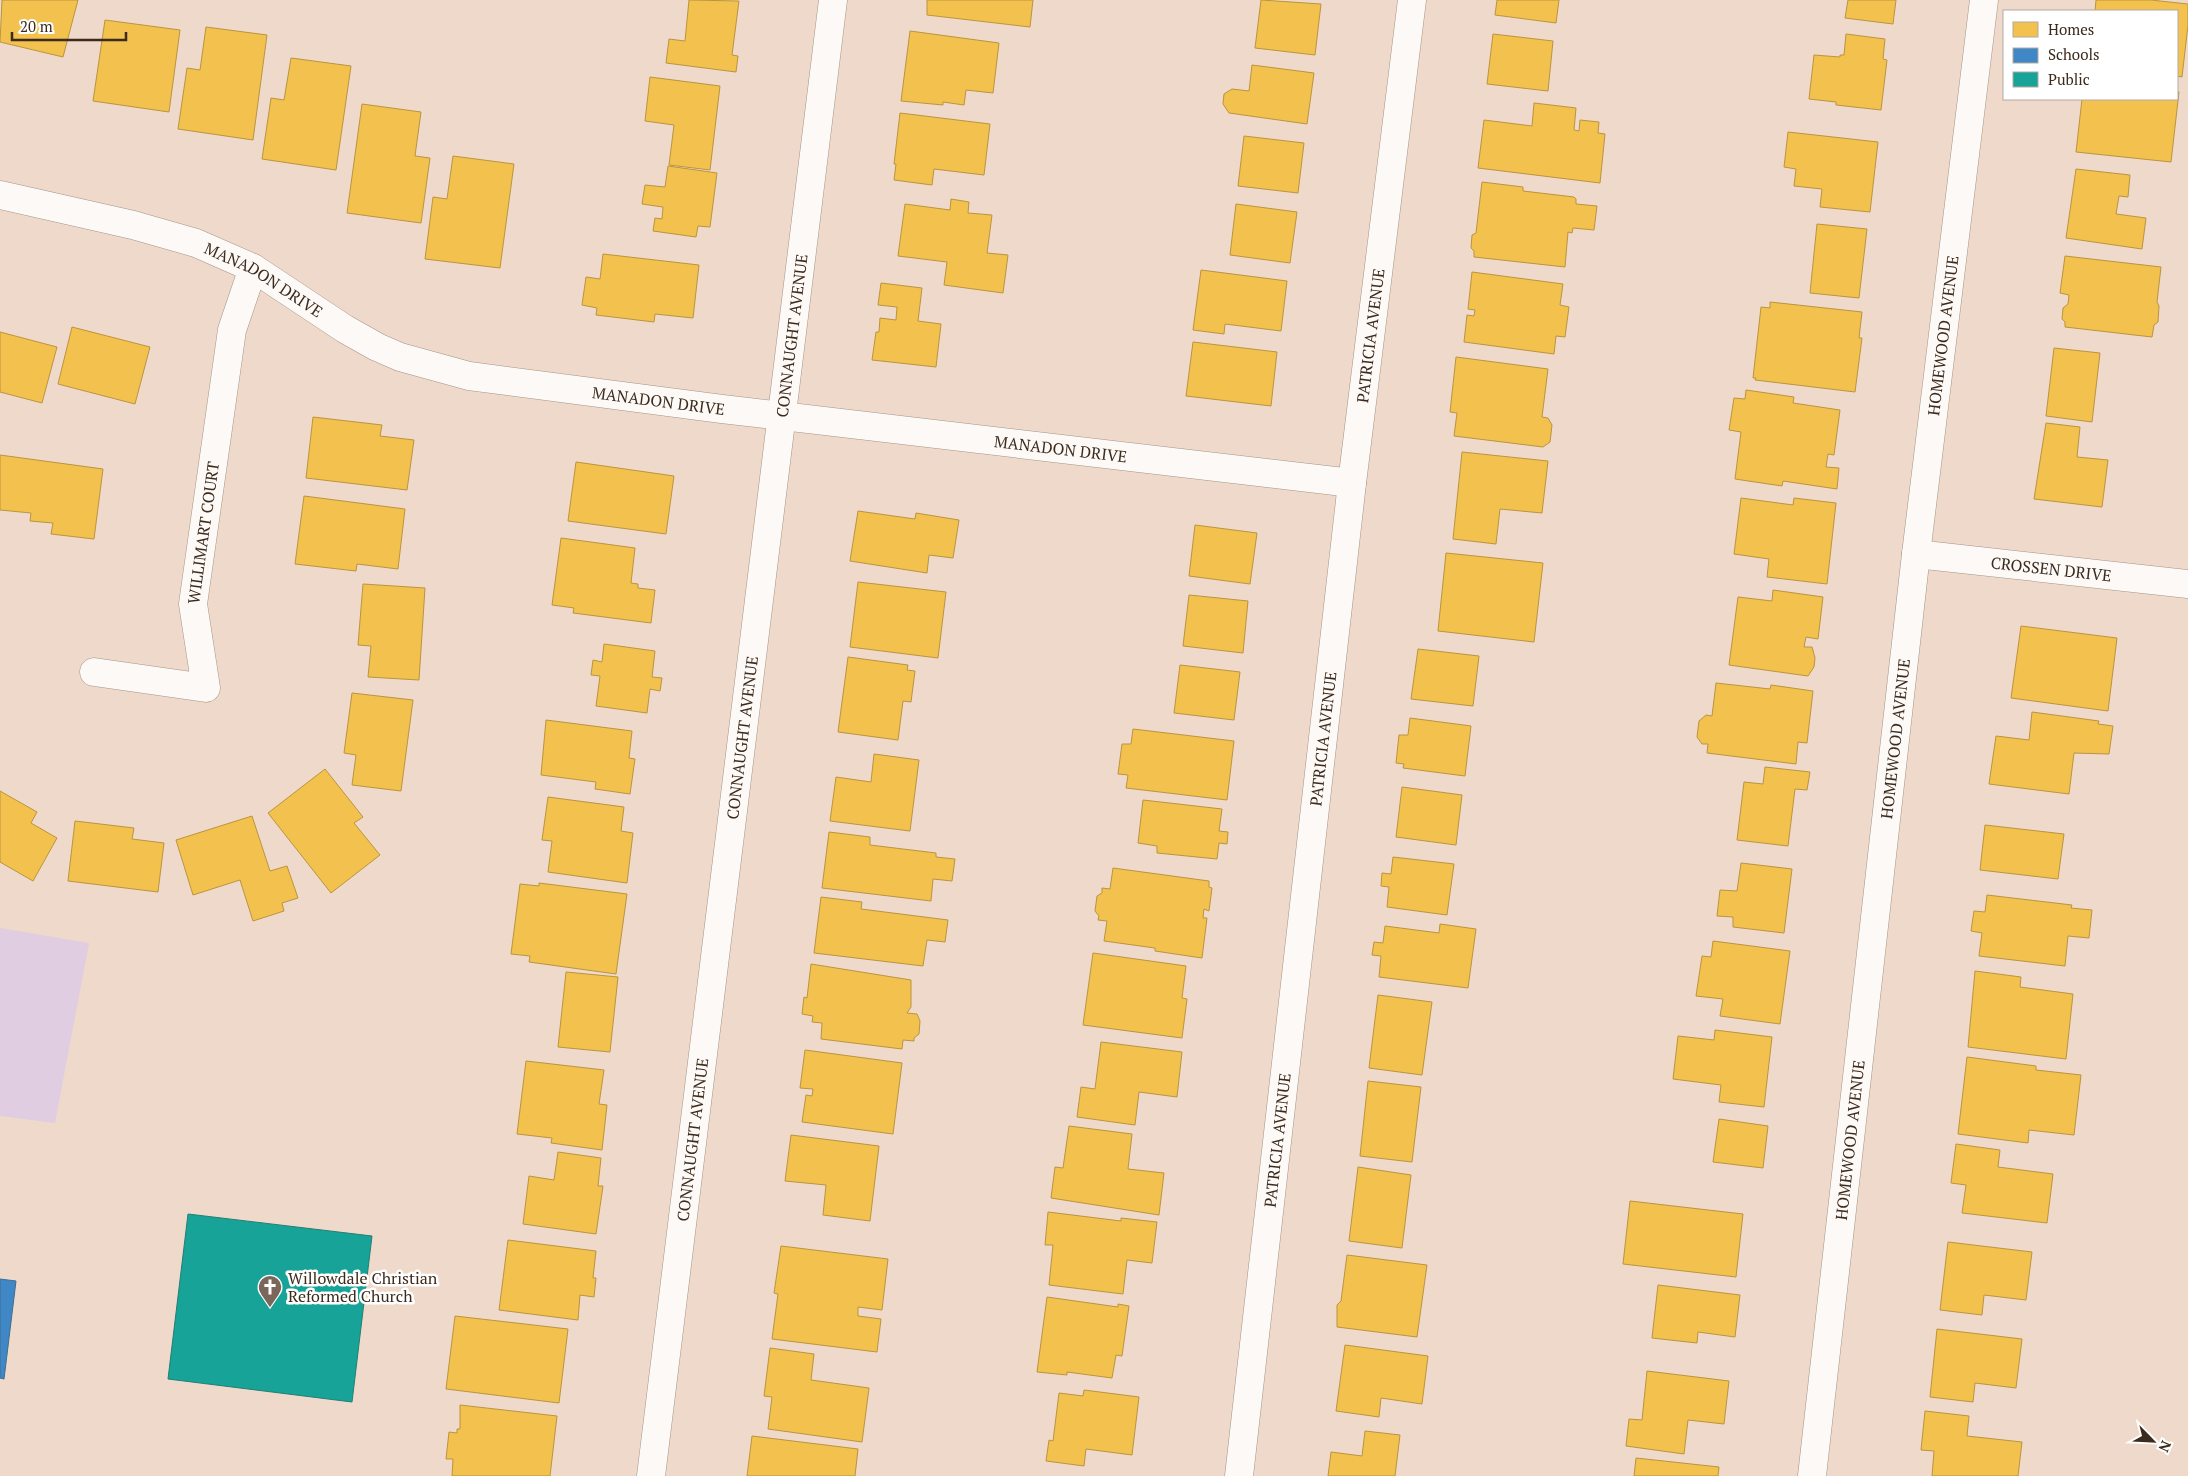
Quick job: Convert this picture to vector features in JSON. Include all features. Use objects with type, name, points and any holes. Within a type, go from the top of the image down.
[{"type":"street","name":"CONNAUGHT AVENUE","points":[[652,1476],[833,0]]},
{"type":"street","name":"PATRICIA AVENUE","points":[[1239,1476],[1352,483],[1412,0]]},
{"type":"street","name":"HOMEWOOD AVENUE","points":[[1812,1476],[1916,554],[1984,0]]},
{"type":"street","name":"MANADON DRIVE","points":[[0,195],[167,234],[196,243],[253,268],[345,329],[400,357],[436,368],[501,381],[1352,483]]},
{"type":"street","name":"WILLIMART COURT","points":[[94,672],[206,688],[193,604],[232,330],[253,268]]},
{"type":"street","name":"CROSSEN DRIVE","points":[[1916,554],[2188,584]]},
{"type":"shaded area","points":[[0,928],[89,943],[55,1123],[0,1116]]},
{"type":"building: Homes","points":[[2,0],[78,0],[63,57],[0,42]]},
{"type":"building: Homes","points":[[689,0],[739,1],[732,55],[738,56],[736,72],[666,63],[669,39],[685,41]]},
{"type":"building: Homes","points":[[927,0],[1033,0],[1030,27],[927,15]]},
{"type":"building: Homes","points":[[1261,0],[1321,4],[1315,55],[1255,48]]},
{"type":"building: Homes","points":[[1497,0],[1559,0],[1556,23],[1495,15]]},
{"type":"building: Homes","points":[[1848,0],[1896,0],[1893,24],[1845,18]]},
{"type":"building: Homes","points":[[2096,0],[2151,0],[2188,4],[2188,25],[2182,77],[2178,76],[2178,10],[2095,10]]},
{"type":"building: Homes","points":[[105,20],[180,30],[169,112],[93,101]]},
{"type":"building: Homes","points":[[206,27],[267,35],[253,140],[178,129],[187,68],[200,70]]},
{"type":"building: Homes","points":[[910,31],[999,43],[993,93],[966,90],[964,105],[943,102],[943,105],[901,101]]},
{"type":"building: Homes","points":[[1493,34],[1553,41],[1548,91],[1487,84]]},
{"type":"building: Homes","points":[[1846,34],[1885,39],[1883,59],[1887,60],[1881,110],[1836,105],[1836,102],[1809,99],[1814,55],[1840,57],[1840,55],[1844,55]]},
{"type":"building: Homes","points":[[291,58],[351,66],[336,170],[262,159],[271,98],[284,100]]},
{"type":"building: Homes","points":[[1252,65],[1314,73],[1307,124],[1229,113],[1223,104],[1224,94],[1232,89],[1249,91]]},
{"type":"building: Homes","points":[[650,77],[720,86],[710,170],[669,165],[674,125],[645,121]]},
{"type":"building: Homes","points":[[2179,92],[2171,162],[2076,152],[2082,100],[2178,100]]},
{"type":"building: Homes","points":[[1534,103],[1576,108],[1574,130],[1579,131],[1580,120],[1599,122],[1598,133],[1605,134],[1600,183],[1478,168],[1484,120],[1532,126]]},
{"type":"building: Homes","points":[[362,104],[421,112],[415,156],[430,158],[421,223],[347,213]]},
{"type":"building: Homes","points":[[900,113],[990,124],[984,175],[934,169],[932,185],[894,180]]},
{"type":"building: Homes","points":[[1788,132],[1878,142],[1870,212],[1820,207],[1822,189],[1794,186],[1796,169],[1784,167]]},
{"type":"building: Homes","points":[[1244,136],[1304,143],[1298,193],[1238,186]]},
{"type":"building: Homes","points":[[453,156],[514,164],[500,268],[425,259],[433,197],[447,199]]},
{"type":"building: Homes","points":[[668,166],[717,173],[710,227],[698,226],[696,237],[653,231],[655,218],[662,219],[663,207],[642,204],[645,185],[665,187]]},
{"type":"building: Homes","points":[[2076,169],[2130,175],[2128,197],[2119,196],[2116,214],[2146,218],[2142,249],[2066,238]]},
{"type":"building: Homes","points":[[1482,182],[1523,187],[1523,191],[1574,197],[1576,204],[1597,206],[1594,230],[1573,228],[1572,233],[1568,232],[1565,267],[1474,257],[1474,251],[1471,248],[1472,235],[1476,233]]},
{"type":"building: Homes","points":[[951,199],[969,202],[968,213],[992,215],[987,253],[1008,255],[1003,293],[944,285],[947,262],[898,256],[905,204],[950,210]]},
{"type":"building: Homes","points":[[1236,204],[1297,212],[1290,263],[1230,255]]},
{"type":"building: Homes","points":[[1817,224],[1867,229],[1859,298],[1810,293]]},
{"type":"building: Homes","points":[[603,254],[699,265],[693,318],[655,314],[654,322],[596,315],[597,308],[582,305],[586,277],[600,279]]},
{"type":"building: Homes","points":[[2065,256],[2161,267],[2157,302],[2159,306],[2158,322],[2154,325],[2152,337],[2065,327],[2065,322],[2062,319],[2063,308],[2068,304],[2069,295],[2060,293]]},
{"type":"building: Homes","points":[[1201,270],[1287,281],[1281,331],[1225,324],[1224,334],[1193,330]]},
{"type":"building: Homes","points":[[1472,272],[1563,284],[1560,305],[1569,307],[1565,337],[1556,336],[1554,354],[1464,342],[1467,315],[1474,316],[1475,310],[1468,309]]},
{"type":"building: Homes","points":[[881,283],[922,288],[918,321],[941,324],[936,367],[872,360],[876,332],[879,332],[880,318],[896,320],[897,307],[878,305]]},
{"type":"building: Homes","points":[[1770,302],[1862,312],[1859,338],[1862,338],[1855,392],[1755,380],[1756,378],[1753,378],[1761,307],[1770,308]]},
{"type":"building: Homes","points":[[72,327],[150,347],[135,404],[58,384]]},
{"type":"building: Homes","points":[[0,332],[57,347],[42,403],[0,392]]},
{"type":"building: Homes","points":[[1193,342],[1277,352],[1271,406],[1186,396]]},
{"type":"building: Homes","points":[[2054,348],[2100,353],[2092,422],[2046,416]]},
{"type":"building: Homes","points":[[1456,357],[1548,369],[1542,417],[1548,418],[1552,425],[1550,442],[1543,447],[1454,436],[1457,413],[1450,412]]},
{"type":"building: Homes","points":[[1746,390],[1794,397],[1793,403],[1840,410],[1834,455],[1828,454],[1826,467],[1839,468],[1837,489],[1783,481],[1782,486],[1735,479],[1741,432],[1729,430],[1734,398],[1745,399]]},
{"type":"building: Homes","points":[[313,417],[382,425],[380,436],[414,440],[407,490],[306,478]]},
{"type":"building: Homes","points":[[2046,423],[2080,427],[2077,457],[2108,460],[2102,507],[2034,499]]},
{"type":"building: Homes","points":[[1462,452],[1548,461],[1542,513],[1500,509],[1496,544],[1453,539]]},
{"type":"building: Homes","points":[[0,455],[103,469],[94,539],[51,534],[53,523],[30,521],[31,513],[0,510]]},
{"type":"building: Homes","points":[[576,462],[674,476],[666,534],[568,521]]},
{"type":"building: Homes","points":[[304,496],[405,509],[398,569],[357,564],[356,571],[295,564]]},
{"type":"building: Homes","points":[[1741,498],[1793,505],[1794,498],[1836,503],[1827,584],[1767,577],[1769,559],[1734,554]]},
{"type":"building: Homes","points":[[858,511],[915,519],[916,513],[959,520],[953,558],[929,555],[927,573],[850,561]]},
{"type":"building: Homes","points":[[1195,525],[1257,533],[1250,584],[1189,576]]},
{"type":"building: Homes","points":[[561,538],[635,548],[631,583],[638,584],[638,588],[655,590],[651,623],[573,613],[574,608],[552,605]]},
{"type":"building: Homes","points":[[1446,553],[1543,563],[1534,642],[1438,631]]},
{"type":"building: Homes","points":[[858,582],[946,592],[938,658],[850,647]]},
{"type":"building: Homes","points":[[363,584],[425,588],[419,680],[368,677],[371,646],[358,645]]},
{"type":"building: Homes","points":[[1773,590],[1823,597],[1818,639],[1806,637],[1804,647],[1812,647],[1815,658],[1814,667],[1808,676],[1729,665],[1738,597],[1772,601]]},
{"type":"building: Homes","points":[[1189,595],[1248,601],[1243,653],[1183,646]]},
{"type":"building: Homes","points":[[2021,626],[2117,638],[2108,711],[2011,698]]},
{"type":"building: Homes","points":[[604,644],[655,651],[652,677],[662,678],[660,691],[650,689],[647,713],[596,706],[600,676],[591,675],[593,660],[602,662]]},
{"type":"building: Homes","points":[[1418,649],[1479,656],[1473,706],[1411,699]]},
{"type":"building: Homes","points":[[848,657],[908,665],[907,670],[915,671],[911,702],[903,701],[898,740],[838,732]]},
{"type":"building: Homes","points":[[1180,665],[1240,672],[1234,720],[1174,713]]},
{"type":"building: Homes","points":[[1716,683],[1770,689],[1771,685],[1813,691],[1807,743],[1798,742],[1796,764],[1707,753],[1708,744],[1702,744],[1697,737],[1699,721],[1706,715],[1712,716]]},
{"type":"building: Homes","points":[[352,693],[413,700],[401,791],[352,785],[356,755],[344,753]]},
{"type":"building: Homes","points":[[2032,712],[2099,721],[2098,724],[2113,726],[2109,754],[2074,753],[2069,794],[1989,784],[1996,736],[2029,740]]},
{"type":"building: Homes","points":[[1410,718],[1471,726],[1465,776],[1403,768],[1404,764],[1396,763],[1399,735],[1408,735]]},
{"type":"building: Homes","points":[[546,720],[632,731],[629,758],[635,759],[630,794],[595,789],[596,782],[541,775]]},
{"type":"building: Homes","points":[[1133,729],[1234,741],[1227,800],[1126,788],[1128,775],[1118,774],[1122,744],[1131,744]]},
{"type":"building: Homes","points":[[874,754],[919,760],[910,831],[830,821],[836,777],[871,782]]},
{"type":"building: Homes","points":[[1765,767],[1810,772],[1807,790],[1795,789],[1788,846],[1737,840],[1744,782],[1763,784]]},
{"type":"building: Homes","points":[[325,769],[363,817],[354,823],[380,855],[331,893],[268,813]]},
{"type":"building: Homes","points":[[1402,787],[1462,795],[1456,845],[1396,837]]},
{"type":"building: Homes","points":[[0,791],[37,812],[31,823],[57,838],[33,881],[0,862]]},
{"type":"building: Homes","points":[[548,797],[624,807],[621,831],[633,833],[627,883],[548,872],[552,841],[542,840]]},
{"type":"building: Homes","points":[[1143,800],[1222,809],[1219,831],[1228,832],[1227,844],[1219,843],[1217,859],[1157,853],[1157,846],[1138,843]]},
{"type":"building: Homes","points":[[252,816],[270,871],[287,866],[298,898],[282,903],[284,911],[253,921],[240,880],[193,895],[176,840]]},
{"type":"building: Homes","points":[[75,821],[134,828],[132,839],[164,843],[158,892],[68,881]]},
{"type":"building: Homes","points":[[1985,825],[2064,834],[2058,879],[1980,870]]},
{"type":"building: Homes","points":[[829,832],[870,837],[870,845],[936,853],[936,857],[955,859],[952,881],[933,879],[931,901],[822,888]]},
{"type":"building: Homes","points":[[1393,857],[1454,864],[1447,915],[1387,907],[1389,887],[1381,886],[1382,873],[1391,874]]},
{"type":"building: Homes","points":[[1741,863],[1792,869],[1784,933],[1733,927],[1733,917],[1717,916],[1720,890],[1737,891]]},
{"type":"building: Homes","points":[[1113,868],[1209,881],[1209,887],[1212,888],[1209,911],[1204,909],[1203,918],[1207,918],[1202,958],[1155,951],[1155,948],[1104,941],[1107,921],[1098,920],[1099,916],[1095,911],[1097,896],[1102,893],[1102,888],[1110,889]]},
{"type":"building: Homes","points":[[539,883],[627,894],[616,974],[529,962],[530,956],[511,954],[520,884],[539,886]]},
{"type":"building: Homes","points":[[1987,895],[2072,905],[2071,908],[2092,910],[2089,938],[2068,936],[2065,966],[1979,956],[1982,933],[1971,931],[1974,911],[1985,912]]},
{"type":"building: Homes","points":[[821,897],[862,902],[861,909],[948,920],[945,942],[927,940],[923,966],[814,953]]},
{"type":"building: Homes","points":[[1440,924],[1476,929],[1468,988],[1379,977],[1381,956],[1372,955],[1374,942],[1383,943],[1385,926],[1439,933]]},
{"type":"building: Homes","points":[[1713,941],[1790,951],[1780,1024],[1720,1016],[1723,999],[1696,996],[1702,956],[1711,957]]},
{"type":"building: Homes","points":[[1093,953],[1186,966],[1182,998],[1187,999],[1182,1038],[1083,1025]]},
{"type":"building: Homes","points":[[811,964],[911,980],[911,1007],[907,1013],[917,1014],[920,1021],[919,1034],[914,1038],[914,1041],[903,1040],[902,1049],[821,1039],[822,1023],[812,1022],[813,1016],[802,1014],[804,997],[807,998]]},
{"type":"building: Homes","points":[[1975,971],[2021,977],[2020,987],[2073,994],[2066,1059],[1968,1047]]},
{"type":"building: Homes","points":[[566,972],[618,977],[610,1052],[558,1047]]},
{"type":"building: Homes","points":[[1378,995],[1432,1002],[1422,1075],[1369,1068]]},
{"type":"building: Homes","points":[[1715,1030],[1772,1037],[1764,1107],[1719,1102],[1721,1085],[1673,1079],[1678,1036],[1714,1040]]},
{"type":"building: Homes","points":[[1101,1042],[1182,1052],[1177,1097],[1139,1092],[1135,1125],[1077,1117],[1081,1087],[1095,1089]]},
{"type":"building: Homes","points":[[805,1050],[902,1063],[893,1134],[802,1122],[806,1095],[812,1096],[813,1089],[800,1088]]},
{"type":"building: Homes","points":[[1967,1057],[2036,1066],[2036,1070],[2081,1075],[2074,1135],[2029,1130],[2028,1143],[1958,1134]]},
{"type":"building: Homes","points":[[526,1061],[604,1070],[599,1104],[607,1105],[602,1150],[551,1143],[552,1138],[517,1134]]},
{"type":"building: Homes","points":[[1368,1081],[1421,1087],[1412,1162],[1360,1156]]},
{"type":"building: Homes","points":[[1719,1119],[1768,1126],[1763,1168],[1713,1162]]},
{"type":"building: Homes","points":[[1069,1126],[1132,1134],[1128,1169],[1164,1173],[1159,1215],[1051,1198],[1055,1167],[1063,1168]]},
{"type":"building: Homes","points":[[791,1135],[879,1146],[870,1221],[823,1215],[826,1185],[785,1181]]},
{"type":"building: Homes","points":[[1956,1144],[2000,1150],[1998,1167],[2053,1174],[2047,1223],[1962,1213],[1966,1185],[1951,1183]]},
{"type":"building: Homes","points":[[558,1152],[601,1158],[598,1186],[603,1186],[596,1234],[523,1224],[529,1176],[554,1180]]},
{"type":"building: Homes","points":[[1358,1167],[1411,1175],[1402,1248],[1349,1241]]},
{"type":"building: Homes","points":[[1630,1201],[1743,1214],[1736,1277],[1623,1264]]},
{"type":"building: Homes","points":[[1048,1212],[1121,1221],[1121,1218],[1157,1222],[1152,1263],[1127,1260],[1123,1294],[1049,1285],[1053,1245],[1045,1245]]},
{"type":"building: Homes","points":[[508,1240],[596,1251],[593,1278],[596,1278],[594,1297],[580,1295],[578,1320],[499,1310]]},
{"type":"building: Homes","points":[[1948,1242],[2032,1252],[2026,1300],[1984,1295],[1982,1315],[1940,1310]]},
{"type":"building: Homes","points":[[781,1246],[888,1259],[882,1310],[858,1307],[858,1316],[881,1319],[877,1352],[772,1339],[778,1294],[774,1293]]},
{"type":"building: Homes","points":[[1347,1255],[1427,1265],[1417,1337],[1337,1327],[1337,1305],[1341,1301]]},
{"type":"building: Homes","points":[[1658,1285],[1740,1295],[1735,1337],[1698,1332],[1697,1343],[1652,1338]]},
{"type":"building: Homes","points":[[1047,1297],[1118,1307],[1118,1304],[1129,1306],[1122,1356],[1116,1355],[1112,1378],[1067,1372],[1067,1375],[1037,1372]]},
{"type":"building: Homes","points":[[455,1316],[568,1329],[559,1403],[446,1389]]},
{"type":"building: Homes","points":[[1937,1329],[2022,1339],[2016,1388],[1975,1383],[1973,1402],[1930,1397]]},
{"type":"building: Homes","points":[[1345,1345],[1428,1356],[1422,1404],[1381,1398],[1379,1417],[1336,1411]]},
{"type":"building: Homes","points":[[770,1348],[814,1354],[811,1380],[869,1388],[862,1442],[768,1429],[772,1397],[764,1396]]},
{"type":"building: Homes","points":[[1647,1371],[1729,1381],[1724,1424],[1688,1420],[1684,1454],[1626,1446],[1629,1419],[1642,1420]]},
{"type":"building: Homes","points":[[1084,1390],[1139,1397],[1132,1455],[1086,1449],[1084,1466],[1046,1461],[1049,1440],[1053,1441],[1059,1393],[1083,1396]]},
{"type":"building: Homes","points":[[460,1405],[557,1416],[550,1476],[452,1476],[453,1459],[446,1459],[449,1432],[457,1433],[457,1429],[460,1429]]},
{"type":"building: Homes","points":[[1925,1411],[1969,1416],[1967,1436],[2022,1442],[2018,1476],[1932,1476],[1934,1451],[1921,1450]]},
{"type":"building: Homes","points":[[1365,1431],[1400,1435],[1395,1476],[1328,1476],[1331,1452],[1362,1456]]},
{"type":"building: Homes","points":[[752,1436],[858,1449],[855,1476],[747,1476]]},
{"type":"building: Homes","points":[[1636,1458],[1719,1467],[1718,1476],[1634,1476]]},
{"type":"building: Schools","points":[[0,1279],[16,1281],[4,1379],[0,1378]]},
{"type":"building: Public","name":"Willowdale Christian Reformed Church","points":[[188,1214],[372,1236],[352,1402],[168,1379]]},
{"type":"place","name":"Willowdale Christian Reformed Church","points":[[270,1308]]}]
